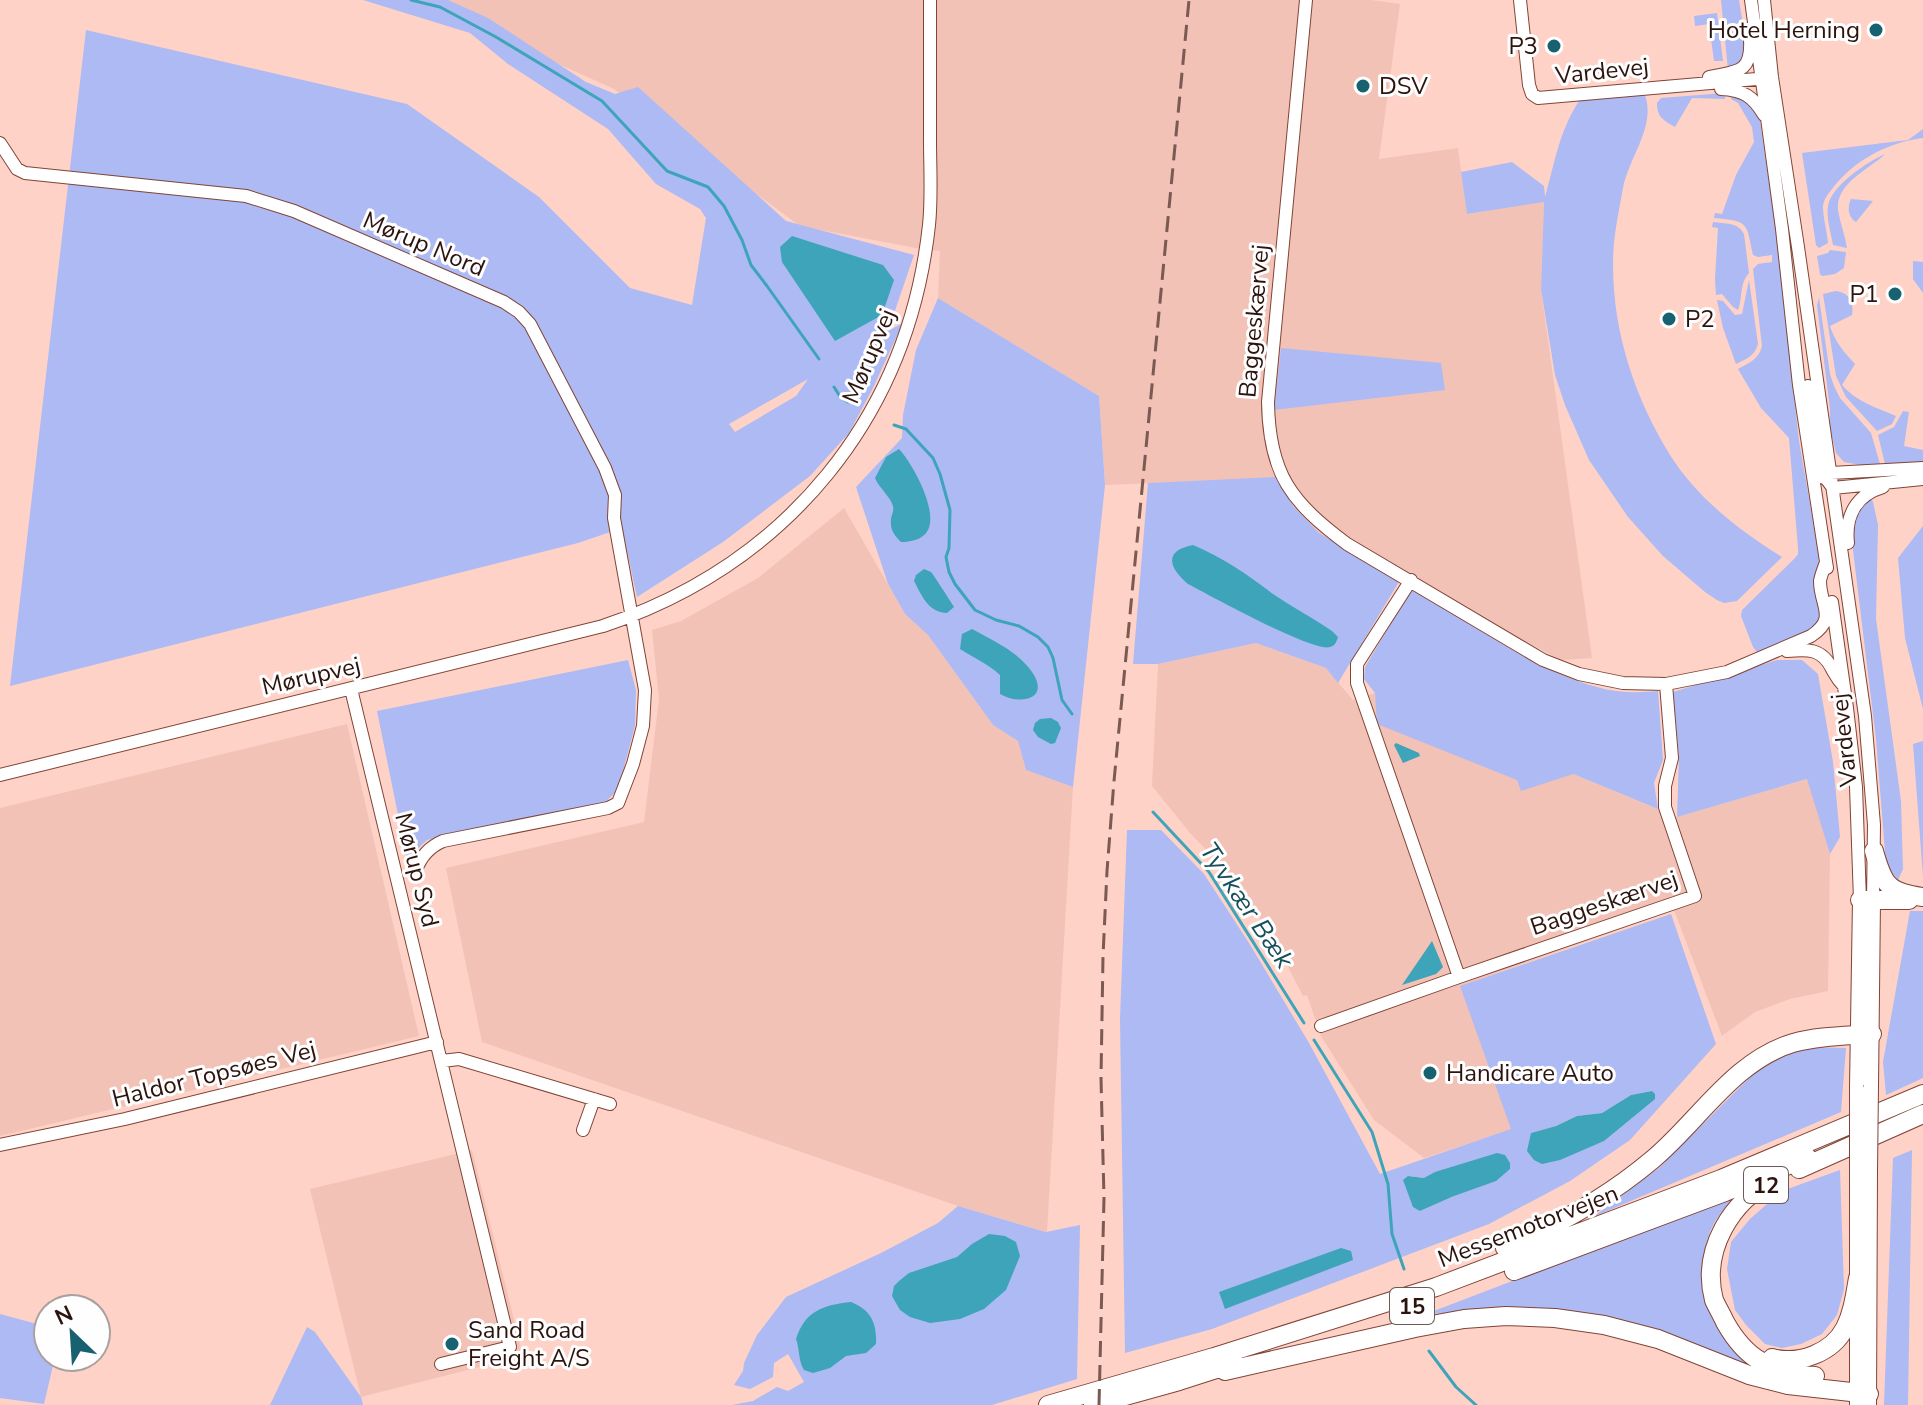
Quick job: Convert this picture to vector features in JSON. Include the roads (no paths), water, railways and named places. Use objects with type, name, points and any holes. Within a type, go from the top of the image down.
[{"type":"highway","points":[[1874,851],[1885,881],[1893,889],[1903,895],[1923,898]]},
{"type":"highway","points":[[1866,900],[1923,898]]},
{"type":"highway","points":[[1214,1357],[1537,1235],[1580,1212],[1654,1159],[1731,1082],[1763,1057],[1789,1044],[1811,1038],[1865,1034]]},
{"type":"highway","name":"Messemotorvejen","points":[[1048,1405],[1436,1287],[1723,1185],[1923,1094]]},
{"type":"highway","name":"Messemotorvejen","points":[[1093,1405],[1179,1381],[1423,1303],[1923,1106]]},
{"type":"highway","name":"12","points":[[1863,1394],[1779,1370],[1760,1362],[1742,1347],[1715,1301],[1711,1274],[1715,1245],[1727,1220],[1744,1201],[1770,1182],[1923,1114]]},
{"type":"highway","points":[[1730,1331],[1758,1354],[1777,1360],[1792,1361],[1813,1356],[1829,1347],[1844,1331],[1852,1312],[1858,1278]]},
{"type":"highway","points":[[1179,1381],[1415,1328],[1464,1319],[1506,1316],[1555,1318],[1604,1325],[1658,1339],[1749,1375],[1788,1385],[1863,1394]]},
{"type":"main road","name":"Vardevej","points":[[1863,1394],[1866,900]]},
{"type":"main road","name":"Vardevej","points":[[1863,1394],[1858,1278],[1864,1173]]},
{"type":"street","name":"Mørupvej","points":[[0,775],[572,634],[632,616],[684,592],[743,555],[778,527],[819,484],[855,438],[897,358],[913,309],[928,235],[930,0]]},
{"type":"street","name":"Baggeskærvej","points":[[1306,0],[1268,402],[1268,431],[1279,470],[1296,501],[1347,544],[1543,660],[1579,674],[1623,683],[1666,684],[1727,672],[1780,651],[1803,649],[1818,652],[1844,686]]},
{"type":"street","name":"Vardevej","points":[[1520,0],[1529,85],[1532,94],[1538,98],[1670,86],[1766,73]]},
{"type":"street","name":"Vardevej","points":[[1670,86],[1736,71],[1745,66],[1750,57],[1750,0]]},
{"type":"street","name":"Vardevej","points":[[1750,0],[1766,73],[1865,716],[1874,825],[1874,851],[1866,900]]},
{"type":"street","name":"Vardevej","points":[[1764,0],[1768,125],[1799,385],[1844,686],[1866,900]]},
{"type":"street","points":[[1736,71],[1766,73]]},
{"type":"street","name":"Vardevej","points":[[1670,86],[1746,93],[1756,102],[1768,125]]},
{"type":"street","name":"Mørup Nord","points":[[0,143],[17,169],[25,173],[246,196],[294,211],[504,302],[519,312],[530,324],[605,468],[615,495],[614,518],[632,616]]},
{"type":"street","points":[[1791,305],[1821,472],[1830,479],[1923,479]]},
{"type":"street","points":[[1813,487],[1830,479],[1923,468]]},
{"type":"street","points":[[1855,648],[1860,638],[1847,531],[1849,517],[1855,503],[1866,494],[1905,480]]},
{"type":"street","name":"Baggeskærvej","points":[[1780,651],[1811,636],[1825,622],[1820,581],[1826,562]]},
{"type":"street","points":[[1411,580],[1357,664],[1357,683],[1459,977]]},
{"type":"street","points":[[416,870],[424,854],[443,841],[608,808],[618,803],[643,726],[645,690],[632,616]]},
{"type":"street","name":"Baggeskærvej","points":[[1321,1026],[1695,896],[1665,807],[1665,786],[1672,758],[1666,684]]},
{"type":"street","name":"Mørup Syd","points":[[351,689],[510,1347],[441,1364]]},
{"type":"street","name":"Haldor Topsøes Vej","points":[[0,1145],[125,1119],[437,1042]]},
{"type":"street","points":[[442,1061],[459,1059],[610,1104]]},
{"type":"street","points":[[583,1130],[594,1099]]},
{"type":"waterway","name":"Tyvkær Bæk","points":[[411,0],[440,7],[602,101],[667,171],[708,187],[724,206],[751,265],[819,359]]},
{"type":"waterway","name":"Tyvkær Bæk","points":[[834,387],[848,402]]},
{"type":"waterway","name":"Tyvkær Bæk","points":[[894,425],[906,429],[933,458],[940,474],[950,510],[946,557],[955,584],[975,610],[1019,626],[1048,647],[1062,700],[1072,714]]},
{"type":"waterway","name":"Tyvkær Bæk","points":[[1153,812],[1209,872],[1304,1023]]},
{"type":"waterway","name":"Tyvkær Bæk","points":[[1314,1040],[1372,1132],[1388,1184],[1392,1234],[1404,1269]]},
{"type":"waterway","name":"Tyvkær Bæk","points":[[1429,1351],[1456,1387],[1476,1405]]},
{"type":"railway","points":[[1099,1405],[1104,1198],[1101,1078],[1107,871],[1189,0]]},
{"type":"place","name":"Hotel Herning","points":[[1876,30]]},
{"type":"place","name":"P3","points":[[1554,46]]},
{"type":"place","name":"DSV","points":[[1363,86]]},
{"type":"place","name":"P1","points":[[1895,294]]},
{"type":"place","name":"P2","points":[[1669,319]]},
{"type":"place","name":"Handicare Auto","points":[[1430,1073]]},
{"type":"place","name":"Sand Road Freight A/S","points":[[452,1344]]}]
